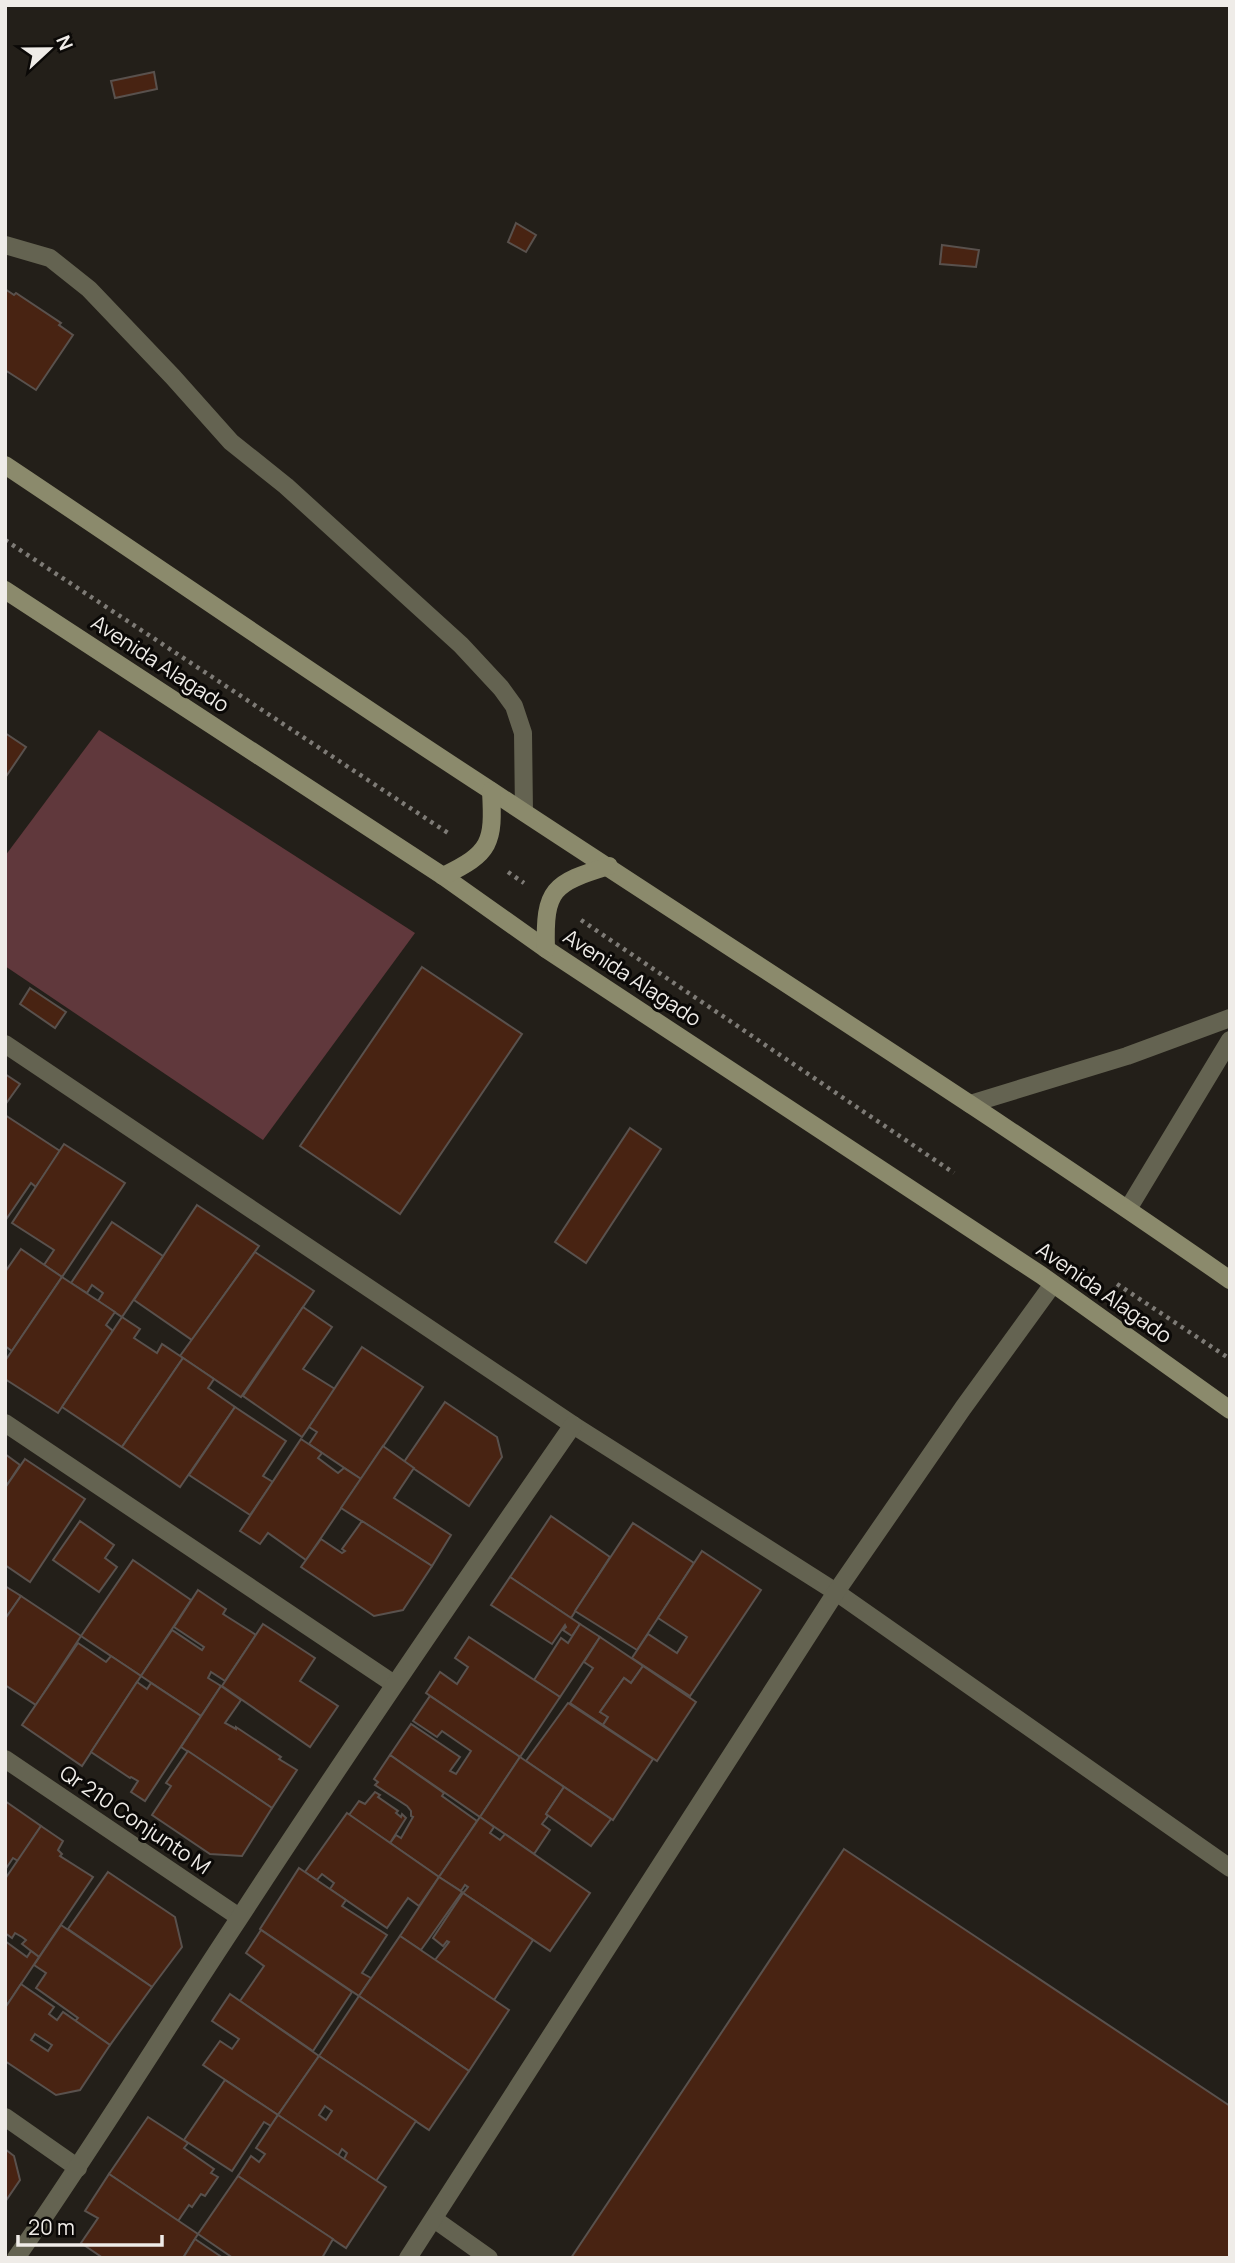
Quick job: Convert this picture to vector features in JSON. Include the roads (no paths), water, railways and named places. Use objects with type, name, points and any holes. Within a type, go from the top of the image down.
[{"type":"main road","points":[[5,465],[491,791],[1128,1209],[1230,1280]]},
{"type":"main road","name":"Avenida Alagado","points":[[5,590],[443,876],[546,949],[1053,1283],[1230,1410]]},
{"type":"main road","points":[[443,876],[481,855],[489,842],[492,827],[491,791]]},
{"type":"main road","points":[[546,949],[545,917],[559,887],[574,877],[609,866]]},
{"type":"street","points":[[5,245],[50,258],[89,289],[231,442],[286,486],[420,607],[461,645],[501,688],[514,706],[523,733],[524,812]]},
{"type":"street","points":[[970,1104],[1127,1056],[1230,1018]]},
{"type":"street","points":[[1128,1209],[1230,1040]]},
{"type":"street","points":[[5,1044],[573,1425],[836,1592],[1230,1868]]},
{"type":"street","points":[[408,2258],[836,1592],[1053,1283]]},
{"type":"street","points":[[5,1423],[394,1684]]},
{"type":"street","points":[[16,2258],[78,2168],[239,1917],[394,1684],[573,1425]]},
{"type":"street","name":"Qr 210 Conjunto M","points":[[5,1759],[239,1917]]},
{"type":"street","points":[[5,2117],[78,2168]]},
{"type":"street","points":[[434,2219],[489,2258]]}]
